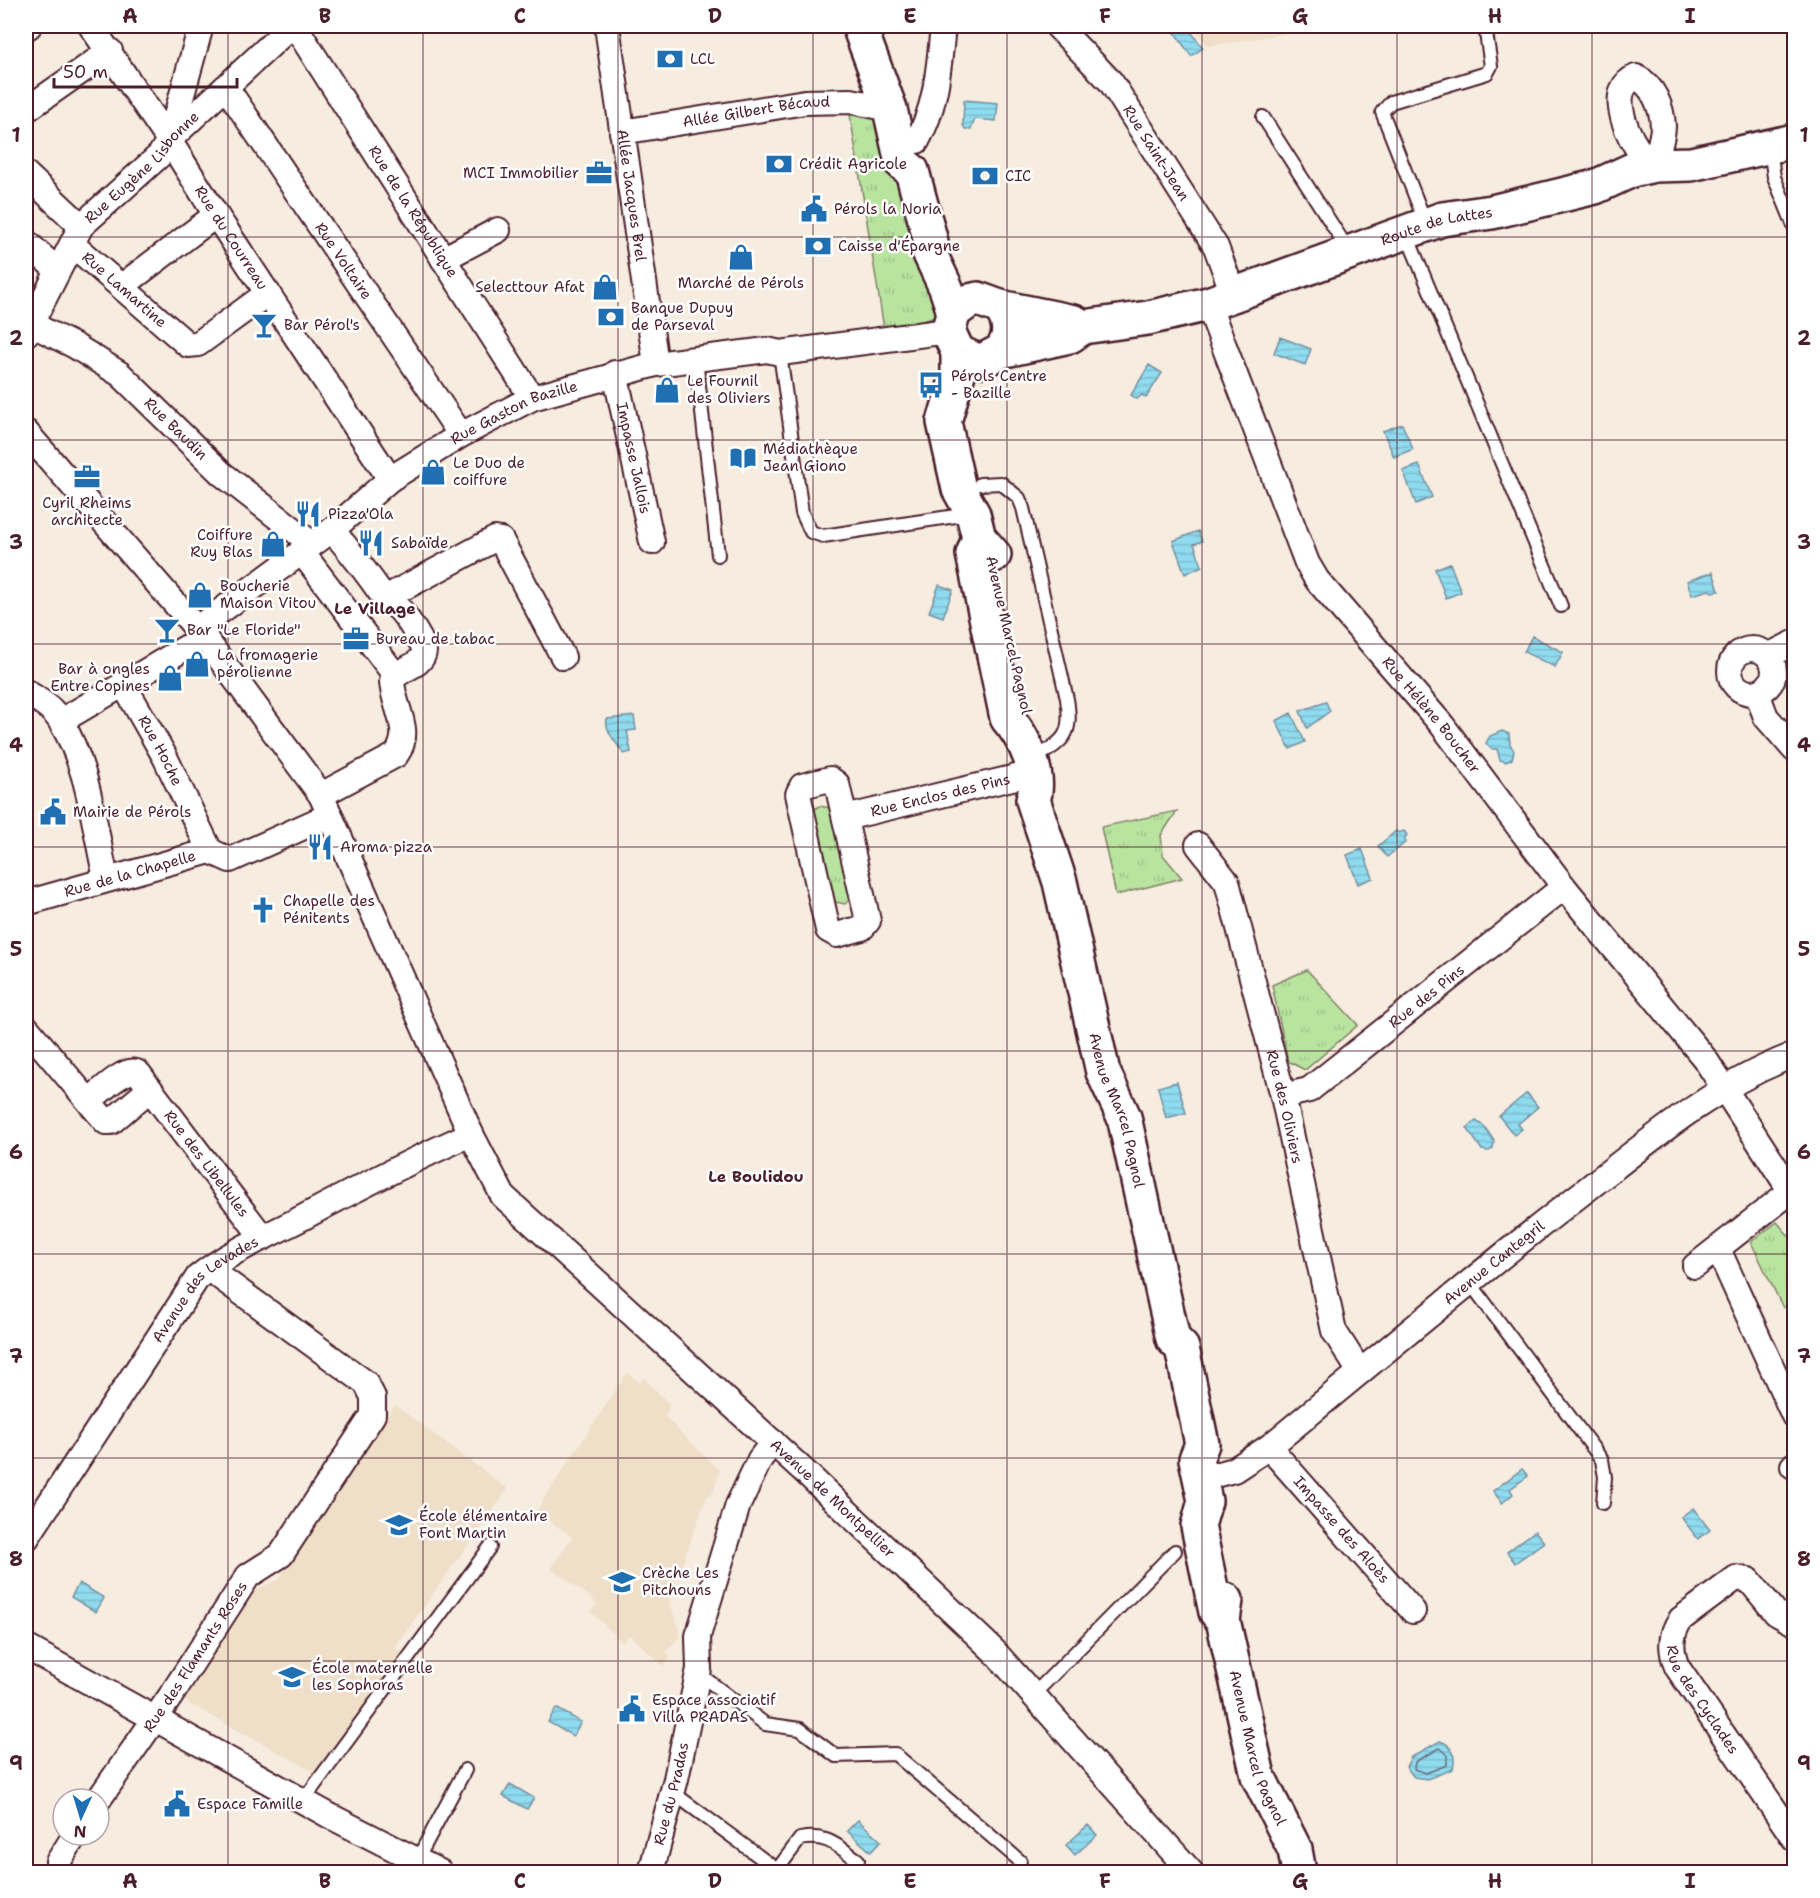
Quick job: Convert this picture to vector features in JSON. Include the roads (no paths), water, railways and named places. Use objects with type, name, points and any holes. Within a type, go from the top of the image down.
[{"type":"main road","points":[[859,26],[890,110],[902,163],[914,156]]},
{"type":"main road","points":[[878,26],[892,56],[931,242],[943,251],[968,320],[975,360],[1070,336],[1083,327],[1074,322],[968,320]]},
{"type":"main road","name":"Route de Lattes","points":[[1083,327],[1148,318],[1221,300],[1442,219],[1492,212],[1595,187],[1632,170],[1654,165],[1691,164],[1782,144]]},
{"type":"main road","points":[[968,320],[958,374],[944,422],[959,489],[978,512]]},
{"type":"main road","name":"Avenue Marcel Pagnol","points":[[968,320],[1009,324],[1007,343],[997,354],[968,420],[978,512],[974,554],[1007,718],[1050,797],[1064,835],[1064,866],[1060,882],[1103,1072],[1124,1117],[1173,1339],[1182,1348],[1197,1418],[1202,1444],[1198,1526],[1216,1612],[1223,1620],[1258,1776],[1295,1850],[1299,1872]]},
{"type":"street","name":"Rue du Courreau","points":[[91,26],[169,140],[390,478]]},
{"type":"street","points":[[169,140],[201,26]]},
{"type":"street","name":"Rue Eugène Lisbonne","points":[[29,329],[57,270],[77,235],[160,155],[169,140],[293,26]]},
{"type":"street","name":"Rue de la République","points":[[293,26],[532,398]]},
{"type":"street","name":"Allée Jacques Brel","points":[[607,26],[656,364]]},
{"type":"street","points":[[914,156],[936,91],[943,26]]},
{"type":"street","name":"Rue Saint-Jean","points":[[1057,26],[1111,82],[1216,247],[1221,300]]},
{"type":"street","points":[[26,110],[110,51]]},
{"type":"street","name":"Rue Voltaire","points":[[226,87],[461,435]]},
{"type":"street","name":"Allée Gilbert Bécaud","points":[[622,132],[805,102],[851,101],[890,110]]},
{"type":"street","name":"Rue Lamartine","points":[[26,174],[122,286],[188,345],[198,344],[268,293]]},
{"type":"street","points":[[122,286],[216,215]]},
{"type":"street","points":[[443,259],[498,230]]},
{"type":"street","points":[[26,242],[57,270]]},
{"type":"street","name":"Rue Hélène Boucher","points":[[1221,300],[1307,563],[1317,580],[1442,725],[1564,887],[1705,1059],[1793,1194]]},
{"type":"street","name":"Rue Gaston Bazille","points":[[61,721],[124,685],[200,633],[332,530],[390,478],[461,435],[532,398],[656,364],[767,350],[780,353],[889,340],[968,320]]},
{"type":"street","name":"Rue Baudin","points":[[29,329],[75,346],[120,374],[220,473],[307,548],[394,675]]},
{"type":"street","name":"Impasse Jallois","points":[[615,374],[652,542]]},
{"type":"street","name":"Avenue de Montpellier","points":[[26,432],[200,633],[325,805],[471,1134],[503,1196],[773,1442],[994,1651],[1191,1872]]},
{"type":"street","points":[[332,530],[375,581],[385,598],[400,610],[424,647],[421,659],[394,675]]},
{"type":"street","points":[[385,598],[495,539],[501,540],[563,657]]},
{"type":"street","points":[[1768,656],[1794,642]]},
{"type":"street","points":[[1749,649],[1760,650],[1768,656],[1774,673],[1772,682],[1757,693],[1747,693],[1738,688],[1720,668],[1740,652],[1749,649]]},
{"type":"street","name":"Rue de la Chapelle","points":[[26,903],[106,878],[210,851],[230,860],[325,805],[396,755],[403,745],[405,729],[392,687],[394,675]]},
{"type":"street","name":"Rue Hoche","points":[[124,685],[165,757],[210,851]]},
{"type":"street","points":[[26,692],[49,706],[61,721],[81,769],[106,878]]},
{"type":"street","points":[[1757,693],[1766,717],[1794,749]]},
{"type":"street","name":"Rue Enclos des Pins","points":[[845,818],[1031,764]]},
{"type":"street","points":[[830,780],[837,784],[845,818],[868,921],[862,928],[837,935],[828,930],[798,794],[802,786],[830,780]]},
{"type":"street","name":"Rue des Oliviers","points":[[1198,845],[1227,882],[1283,1096],[1334,1331],[1360,1372]]},
{"type":"street","name":"Rue des Pins","points":[[1283,1096],[1309,1090],[1564,887]]},
{"type":"street","name":"Rue des Libellules","points":[[26,1027],[106,1122],[111,1122],[150,1089],[263,1238]]},
{"type":"street","name":"Avenue Cantegril","points":[[1200,1479],[1234,1470],[1269,1447],[1468,1280],[1671,1124],[1724,1089],[1758,1070],[1794,1055]]},
{"type":"street","name":"Avenue des Levades","points":[[26,1539],[190,1288],[208,1269],[425,1154],[471,1134]]},
{"type":"street","points":[[1695,1266],[1793,1194]]},
{"type":"street","points":[[1718,1249],[1794,1416]]},
{"type":"street","name":"Rue des Flamants Roses","points":[[107,1787],[170,1697],[248,1576],[280,1555],[372,1419],[374,1411],[374,1397],[366,1383],[208,1269]]},
{"type":"street","name":"Rue du Pradas","points":[[651,1872],[672,1792],[698,1673],[698,1636],[738,1505],[760,1459],[773,1442]]},
{"type":"street","name":"Impasse des Aloès","points":[[1269,1447],[1413,1611]]},
{"type":"street","name":"Rue des Cyclades","points":[[1794,1623],[1776,1613],[1754,1584],[1742,1578],[1731,1580],[1681,1619],[1675,1627],[1671,1642],[1672,1656],[1677,1667],[1794,1838]]},
{"type":"street","points":[[26,1647],[303,1801],[431,1869]]},
{"type":"street","points":[[58,1862],[67,1847]]},
{"type":"lane","points":[[1485,26],[1491,66],[1487,73],[1391,102],[1383,112],[1416,228],[1561,606]]},
{"type":"lane","points":[[1263,117],[1350,252]]},
{"type":"lane","points":[[1782,144],[1774,177],[1794,226]]},
{"type":"lane","points":[[780,353],[802,513],[811,532],[823,536],[978,512],[1001,483],[1019,498],[1067,699],[1070,723],[1068,733],[1053,748],[1031,764]]},
{"type":"lane","points":[[696,359],[718,555]]},
{"type":"lane","points":[[1468,1280],[1602,1460],[1605,1477],[1602,1503]]},
{"type":"lane","points":[[303,1801],[490,1547]]},
{"type":"lane","points":[[1033,1695],[1175,1551]]},
{"type":"lane","points":[[698,1673],[765,1724],[800,1729],[836,1756],[895,1754],[1020,1861]]},
{"type":"lane","points":[[431,1869],[465,1770]]},
{"type":"lane","points":[[672,1792],[779,1871],[800,1839],[814,1836],[824,1838],[858,1860]]},
{"type":"water","points":[[1180,26],[1187,26],[1203,48],[1191,56],[1173,30]]},
{"type":"water","points":[[964,100],[998,103],[996,121],[975,119],[971,129],[965,129],[963,125]]},
{"type":"water","points":[[1280,337],[1311,349],[1305,365],[1274,353]]},
{"type":"water","points":[[1149,365],[1162,373],[1146,398],[1142,395],[1137,399],[1131,395]]},
{"type":"water","points":[[1402,424],[1413,449],[1394,457],[1383,431]]},
{"type":"water","points":[[1419,465],[1432,497],[1416,504],[1403,471]]},
{"type":"water","points":[[1198,531],[1202,541],[1194,544],[1202,566],[1185,574],[1173,541]]},
{"type":"water","points":[[1450,563],[1461,592],[1446,598],[1435,569]]},
{"type":"water","points":[[1713,572],[1719,591],[1709,590],[1692,595],[1687,581]]},
{"type":"water","points":[[939,585],[953,590],[943,617],[929,612]]},
{"type":"water","points":[[1532,636],[1563,652],[1555,667],[1524,652]]},
{"type":"water","points":[[1326,702],[1330,711],[1307,728],[1300,711]]},
{"type":"water","points":[[1291,713],[1305,742],[1290,749],[1276,721]]},
{"type":"water","points":[[634,716],[636,730],[627,731],[631,752],[624,754],[607,728],[607,719]]},
{"type":"water","points":[[1502,731],[1509,734],[1510,744],[1514,751],[1512,759],[1506,762],[1500,760],[1497,749],[1491,749],[1486,743],[1490,736]]},
{"type":"water","points":[[1396,831],[1399,833],[1404,831],[1407,835],[1404,839],[1406,842],[1387,857],[1378,846]]},
{"type":"water","points":[[1362,849],[1373,878],[1358,884],[1347,855]]},
{"type":"water","points":[[1177,1082],[1186,1113],[1166,1118],[1158,1087]]},
{"type":"water","points":[[1527,1093],[1538,1107],[1518,1124],[1522,1129],[1514,1135],[1499,1116]]},
{"type":"water","points":[[1476,1121],[1484,1126],[1494,1141],[1493,1148],[1489,1151],[1482,1150],[1467,1128]]},
{"type":"water","points":[[1522,1469],[1528,1476],[1510,1489],[1513,1494],[1502,1503],[1493,1491]]},
{"type":"water","points":[[1693,1508],[1710,1530],[1698,1539],[1681,1517]]},
{"type":"water","points":[[1535,1531],[1544,1542],[1515,1563],[1507,1552]]},
{"type":"water","points":[[79,1583],[104,1598],[96,1612],[71,1597]]},
{"type":"water","points":[[556,1708],[581,1722],[573,1736],[548,1722]]},
{"type":"water","points":[[1440,1741],[1451,1748],[1454,1760],[1453,1769],[1427,1779],[1414,1777],[1406,1767],[1411,1757]]},
{"type":"water","points":[[510,1784],[534,1798],[527,1809],[503,1796]]},
{"type":"water","points":[[858,1820],[881,1841],[871,1852],[847,1831]]},
{"type":"water","points":[[1088,1825],[1097,1835],[1075,1855],[1066,1845]]},
{"type":"place","name":"LCL","points":[[670,59]]},
{"type":"place","name":"Crédit Agricole","points":[[779,164]]},
{"type":"place","name":"MCI Immobilier","points":[[599,173]]},
{"type":"place","name":"CIC","points":[[985,176]]},
{"type":"place","name":"Pérols la Noria","points":[[814,209]]},
{"type":"place","name":"Caisse d'Épargne","points":[[818,246]]},
{"type":"place","name":"Marché de Pérols","points":[[741,257]]},
{"type":"place","name":"Selecttour Afat","points":[[605,287]]},
{"type":"place","name":"Banque Dupuy de Parseval","points":[[611,317]]},
{"type":"place","name":"Bar Pérol's","points":[[264,325]]},
{"type":"place","name":"Pérols Centre - Bazille","points":[[931,385]]},
{"type":"place","name":"Le Fournil des Oliviers","points":[[667,390]]},
{"type":"place","name":"Médiathèque Jean Giono","points":[[743,458]]},
{"type":"place","name":"Le Duo de coiffure","points":[[433,472]]},
{"type":"place","name":"Cyril Rheims architecte","points":[[87,477]]},
{"type":"place","name":"Pizza'Ola","points":[[308,514]]},
{"type":"place","name":"Sabaïde","points":[[371,543]]},
{"type":"place","name":"Coiffure Ruy Blas","points":[[273,544]]},
{"type":"place","name":"Boucherie Maison Vitou","points":[[200,595]]},
{"type":"place","name":"Bar \"Le Floride\"","points":[[167,630]]},
{"type":"place","name":"Bureau de tabac","points":[[356,639]]},
{"type":"place","name":"La fromagerie pérolienne","points":[[197,664]]},
{"type":"place","name":"Bar à ongles Entre Copines","points":[[170,678]]},
{"type":"place","name":"Mairie de Pérols","points":[[53,812]]},
{"type":"place","name":"Aroma pizza","points":[[320,847]]},
{"type":"place","name":"Chapelle des Pénitents","points":[[263,910]]},
{"type":"place","name":"École élémentaire Font Martin","points":[[399,1525]]},
{"type":"place","name":"Crèche Les Pitchouns","points":[[622,1582]]},
{"type":"place","name":"École maternelle les Sophoras","points":[[292,1677]]},
{"type":"place","name":"Espace associatif Villa PRADAS","points":[[632,1709]]},
{"type":"place","name":"Espace Famille","points":[[177,1804]]},
{"type":"district","name":"Le Village","points":[[375,608]]},
{"type":"district","name":"Le Boulidou","points":[[756,1176]]}]
